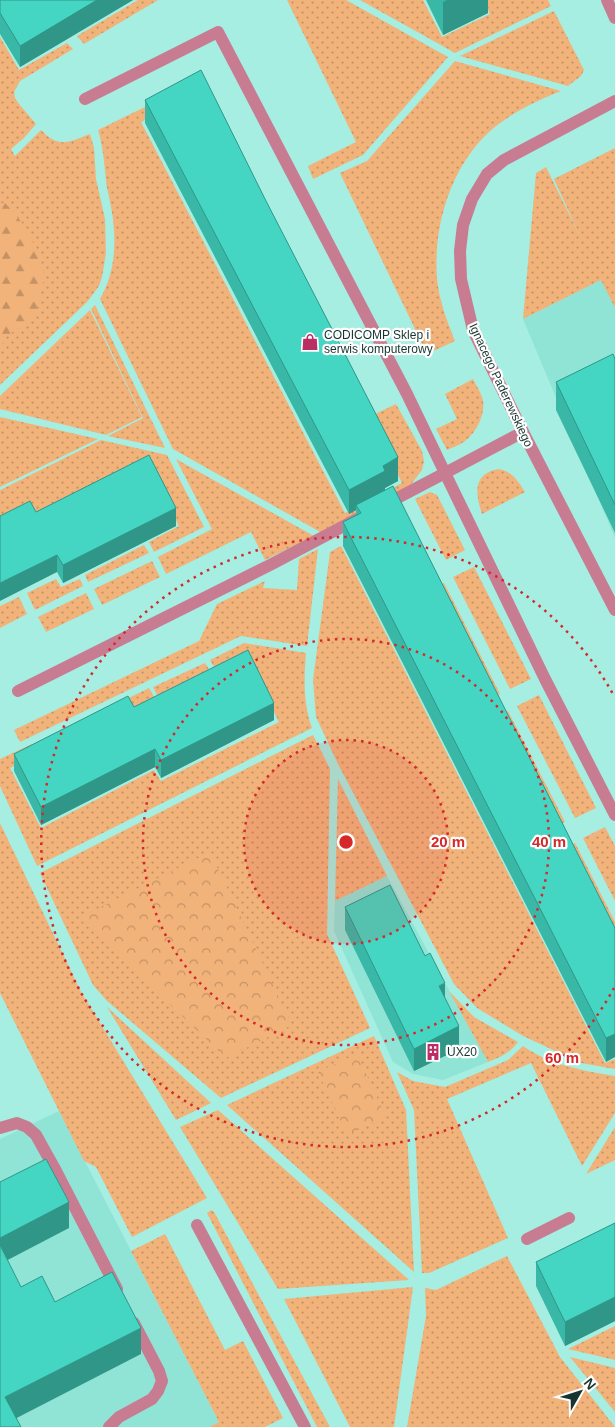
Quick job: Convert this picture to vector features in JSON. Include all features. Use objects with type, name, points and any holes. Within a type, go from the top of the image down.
[{"type":"street","points":[[607,0],[615,18]]},
{"type":"street","points":[[85,99],[218,32],[406,394],[545,679],[615,815]]},
{"type":"street","name":"Ignacego Paderewskiego","points":[[615,100],[504,160],[487,174],[472,198],[463,225],[460,251],[461,279],[473,330],[523,432],[615,610]]},
{"type":"street","points":[[18,691],[272,564],[523,432]]},
{"type":"street","points":[[0,1128],[17,1123],[27,1126],[36,1135],[159,1371],[162,1381],[152,1399],[119,1417],[109,1427]]},
{"type":"street","points":[[527,1239],[569,1218]]},
{"type":"street","points":[[197,1225],[305,1427]]},
{"type":"shaded area","points":[[615,148],[615,538],[523,319],[601,280],[554,179]]},
{"type":"shaded area","points":[[387,876],[488,1062],[443,1080],[413,1074],[393,1062],[334,931],[335,901]]},
{"type":"shaded area","points":[[59,1111],[219,1422],[209,1427],[0,1427],[0,1139]]},
{"type":"green space","points":[[138,0],[158,0],[84,44],[77,36]]},
{"type":"green space","points":[[287,0],[346,0],[448,57],[363,155],[313,179],[308,166],[356,142]]},
{"type":"green space","points":[[360,0],[423,0],[442,37],[490,14],[484,0],[548,0],[551,6],[455,53]]},
{"type":"green space","points":[[554,11],[584,70],[581,76],[568,86],[460,56]]},
{"type":"green space","points":[[0,37],[19,70],[67,43],[73,49],[20,81],[14,92],[15,98],[36,124],[11,149],[15,156],[41,130],[53,140],[59,142],[70,141],[90,134],[94,148],[96,179],[105,219],[106,253],[99,286],[87,302],[0,385]]},
{"type":"green space","points":[[455,61],[561,91],[523,108],[489,132],[475,147],[454,181],[441,219],[436,259],[440,295],[455,341],[427,354],[340,173],[367,161]]},
{"type":"green space","points":[[204,78],[202,91],[141,122],[345,513],[402,483],[369,417],[396,404],[422,451],[424,461],[422,470],[409,487],[322,533],[173,449],[100,299],[110,276],[114,252],[114,227],[98,130]]},
{"type":"green space","points":[[615,148],[615,308],[601,280],[523,319],[536,173],[546,167],[579,234],[554,179]]},
{"type":"green space","points":[[0,203],[5,203],[28,231],[43,266],[44,278],[37,308],[30,320],[7,336],[0,348]]},
{"type":"green space","points":[[95,305],[165,448],[108,436],[143,418],[91,309]]},
{"type":"green space","points":[[90,310],[142,417],[106,435],[0,409],[0,396]]},
{"type":"green space","points":[[473,379],[483,403],[480,421],[465,441],[447,450],[436,429],[457,419],[445,394]]},
{"type":"green space","points":[[0,417],[98,439],[0,487]]},
{"type":"green space","points":[[101,440],[167,455],[204,527],[154,552],[149,542],[179,526],[150,469],[0,530],[0,490]]},
{"type":"green space","points":[[176,459],[314,536],[265,560],[251,532],[166,574],[158,557],[212,529]]},
{"type":"green space","points":[[498,469],[511,474],[525,492],[482,514],[477,492],[480,480],[484,475]]},
{"type":"green space","points":[[430,492],[437,495],[465,550],[446,560],[415,499]]},
{"type":"green space","points":[[144,545],[149,553],[88,582],[85,575]]},
{"type":"green space","points":[[341,546],[605,1063],[615,1059],[615,1069],[581,1063],[523,1036],[477,1008],[454,984],[338,764],[316,717],[313,680],[330,552]]},
{"type":"green space","points":[[318,549],[307,646],[241,636],[20,742],[14,730],[199,641],[217,604],[265,581],[263,588],[297,590],[299,559]]},
{"type":"green space","points":[[152,561],[160,577],[102,605],[94,589]]},
{"type":"green space","points":[[474,567],[531,679],[510,689],[453,577]]},
{"type":"green space","points":[[56,579],[61,587],[80,579],[83,586],[35,610],[27,593]]},
{"type":"green space","points":[[444,583],[500,694],[489,699],[433,588]]},
{"type":"green space","points":[[86,593],[94,609],[46,632],[38,617]]},
{"type":"green space","points":[[19,597],[27,614],[0,628],[0,606]]},
{"type":"green space","points":[[244,643],[306,653],[306,700],[312,728],[37,866],[0,786],[0,759],[32,744],[37,755],[10,768],[41,828],[154,770],[161,781],[279,722],[249,663],[220,677],[210,660]]},
{"type":"green space","points":[[205,663],[216,680],[163,707],[153,687]]},
{"type":"green space","points":[[149,688],[161,709],[94,715]]},
{"type":"green space","points":[[539,695],[596,808],[575,818],[517,706]]},
{"type":"green space","points":[[508,711],[565,822],[554,827],[498,716]]},
{"type":"green space","points":[[313,735],[330,769],[327,934],[370,1028],[221,1098],[107,1001],[93,985],[40,873]]},
{"type":"green space","points":[[338,779],[387,876],[335,901]]},
{"type":"green space","points":[[0,823],[81,992],[207,1198],[132,1237],[96,1167],[84,1161],[0,993]]},
{"type":"green space","points":[[605,827],[615,846],[615,901],[583,838]]},
{"type":"green space","points":[[575,843],[615,922],[615,948],[564,848]]},
{"type":"green space","points":[[210,852],[292,1025],[226,1058],[79,918]]},
{"type":"green space","points":[[449,991],[474,1017],[518,1042],[515,1046],[508,1052],[488,1062]]},
{"type":"green space","points":[[107,1007],[211,1103],[176,1120]]},
{"type":"green space","points":[[374,1036],[406,1110],[414,1272],[227,1105]]},
{"type":"green space","points":[[523,1046],[533,1053],[556,1063],[615,1076],[615,1113],[582,1166],[531,1063],[447,1099],[508,1238],[429,1273],[422,1273],[414,1110],[397,1072],[413,1081],[445,1087],[508,1060]]},
{"type":"green space","points":[[357,1054],[386,1117],[347,1135],[318,1072]]},
{"type":"green space","points":[[218,1110],[409,1280],[278,1289],[180,1127]]},
{"type":"green space","points":[[615,1127],[615,1160],[586,1174]]},
{"type":"green space","points":[[211,1210],[214,1212],[330,1427],[317,1427],[207,1213]]},
{"type":"green space","points":[[165,1234],[225,1350],[243,1341],[283,1418],[265,1427],[209,1427],[219,1422],[131,1251]]},
{"type":"green space","points":[[507,1256],[560,1357],[615,1427],[407,1427],[426,1316],[425,1288],[436,1290]]},
{"type":"green space","points":[[413,1287],[394,1427],[350,1427],[284,1299]]},
{"type":"green space","points":[[615,1326],[615,1360],[568,1349]]},
{"type":"green space","points":[[570,1357],[615,1368],[615,1412]]},
{"type":"building","points":[[0,0],[97,0],[20,46],[0,13]]},
{"type":"building","points":[[201,70],[398,457],[383,466],[385,471],[349,490],[145,100]]},
{"type":"building","points":[[613,354],[615,359],[615,505],[556,382]]},
{"type":"building","points":[[149,455],[176,508],[63,565],[57,555],[0,583],[0,516],[30,501],[36,512]]},
{"type":"building","points":[[393,486],[615,928],[615,1034],[606,1038],[343,522],[361,513],[356,505]]},
{"type":"building","points":[[248,650],[274,703],[161,760],[155,749],[41,807],[14,754],[128,696],[134,707]]},
{"type":"building","points":[[390,885],[425,956],[430,953],[445,983],[439,986],[459,1026],[414,1049],[345,907]]},
{"type":"building","points":[[46,1159],[69,1202],[0,1238],[0,1182]]},
{"type":"building","points":[[615,1223],[615,1297],[565,1322],[536,1262]]},
{"type":"building","points":[[0,1245],[21,1287],[42,1276],[55,1302],[112,1272],[141,1328],[5,1397],[21,1427],[0,1427]]},
{"type":"place","name":"CODICOMP Sklep i serwis komputerowy","points":[[310,342]]},
{"type":"place","name":"UX20","points":[[433,1052]]}]
